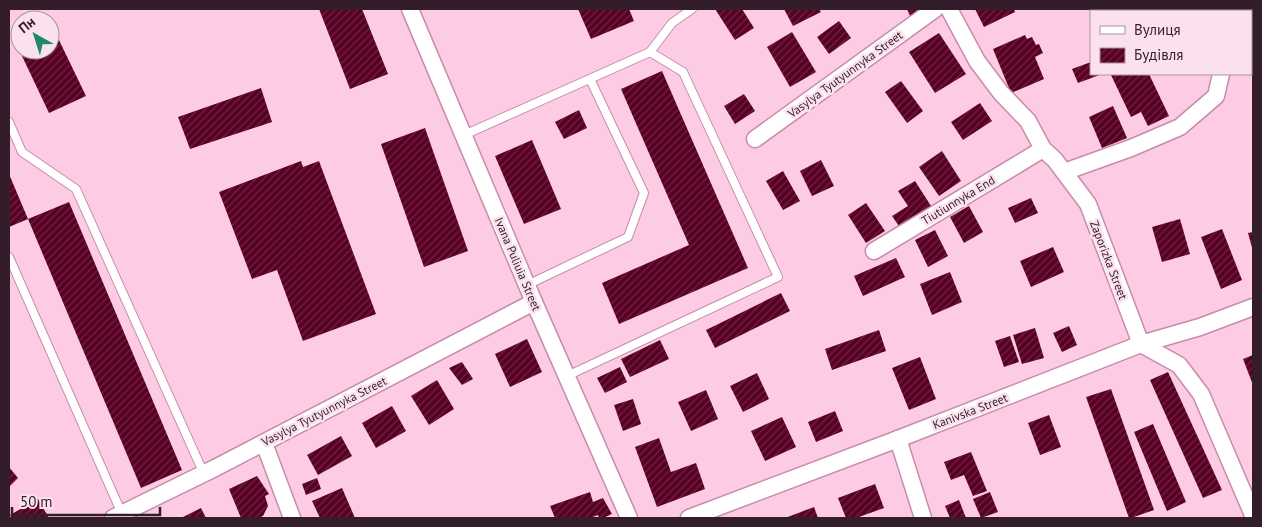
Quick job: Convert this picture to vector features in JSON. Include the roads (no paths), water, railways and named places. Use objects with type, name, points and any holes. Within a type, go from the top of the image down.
[{"type":"street","name":"Ivana Puliuia Street","points":[[410,9],[534,302],[629,518]]},
{"type":"street","name":"Vasylya Tyutyunnyka Street","points":[[755,139],[935,9]]},
{"type":"street","name":"Zaporizka Street","points":[[949,9],[977,61],[1001,93],[1028,121],[1043,149],[1064,172],[1088,204],[1141,344]]},
{"type":"street","points":[[1064,172],[1131,148],[1180,127],[1216,96],[1221,75]]},
{"type":"street","name":"Tiutiunnyka End","points":[[874,251],[1043,149]]},
{"type":"street","name":"Vasylya Tyutyunnyka Street","points":[[118,516],[204,474],[534,302]]},
{"type":"street","name":"Kanivska Street","points":[[689,518],[1141,344],[1200,327],[1253,307]]},
{"type":"street","points":[[1141,344],[1178,365],[1201,394],[1253,515]]},
{"type":"street","points":[[898,439],[923,518]]},
{"type":"street","points":[[264,443],[292,518]]},
{"type":"lane","points":[[464,135],[650,52],[672,23],[692,9]]},
{"type":"lane","points":[[566,376],[778,277],[683,72],[650,52]]},
{"type":"lane","points":[[527,285],[628,237],[644,194],[590,79]]},
{"type":"lane","points":[[9,122],[22,152],[76,189],[204,474]]},
{"type":"lane","points":[[9,257],[118,516]]}]
